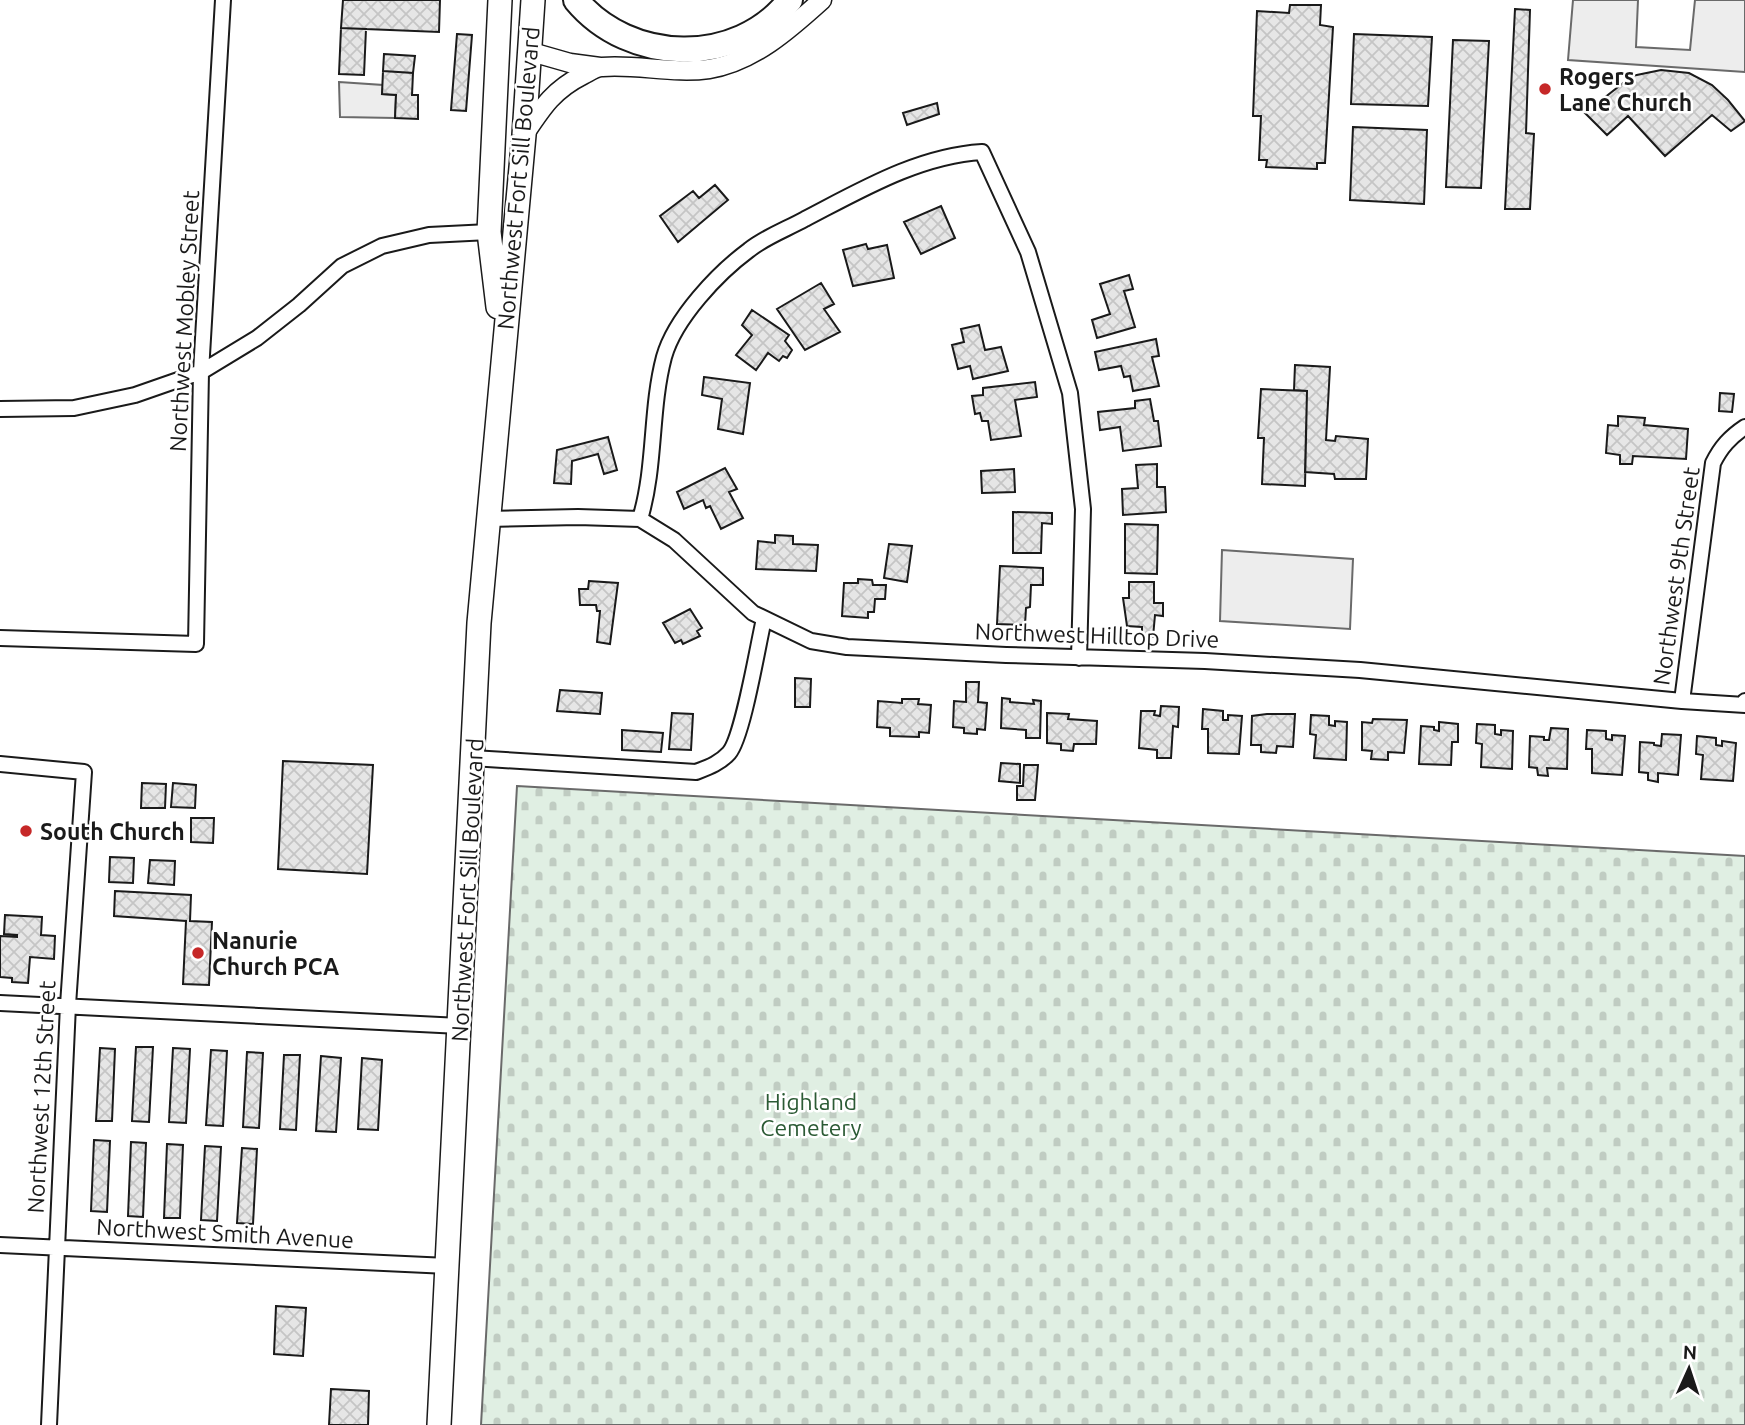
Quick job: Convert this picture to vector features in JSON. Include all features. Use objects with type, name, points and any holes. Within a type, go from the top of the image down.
[{"type":"highway","points":[[576,0],[584,11],[607,27],[636,41],[654,47],[692,51],[730,43],[747,35],[777,14],[790,0]]},
{"type":"main road","name":"Northwest Fort Sill Boulevard","points":[[439,1425],[472,758],[487,519],[524,135],[533,0]]},
{"type":"main road","name":"Northwest Fort Sill Boulevard","points":[[500,4],[489,232],[503,355]]},
{"type":"main road","points":[[500,4],[514,36],[528,51]]},
{"type":"street","name":"Northwest Mobley Street","points":[[0,638],[196,644],[201,372],[223,0]]},
{"type":"street","points":[[528,51],[570,63],[600,67],[683,71],[710,69],[736,61],[789,30],[822,0]]},
{"type":"street","points":[[524,135],[549,98],[565,85],[600,67]]},
{"type":"street","points":[[640,519],[647,495],[656,405],[665,354],[688,310],[724,270],[751,247],[912,166],[954,154],[982,152],[1028,251],[1070,393],[1083,509],[1079,658]]},
{"type":"street","points":[[0,409],[74,408],[135,396],[201,372],[257,338],[299,306],[342,266],[382,246],[429,236],[489,232]]},
{"type":"street","name":"Northwest 9th Street","points":[[1682,701],[1713,463],[1720,449],[1733,435],[1745,428]]},
{"type":"street","name":"Northwest Hilltop Drive","points":[[487,519],[640,519],[674,540],[753,613],[811,641],[847,647],[1360,670],[1682,701],[1745,703]]},
{"type":"street","points":[[472,758],[696,772],[713,766],[731,751],[741,726],[764,619]]},
{"type":"street","name":"Northwest 12th Street","points":[[0,764],[84,772],[68,1005],[49,1425]]},
{"type":"street","points":[[0,1003],[460,1026]]},
{"type":"street","name":"Northwest Smith Avenue","points":[[0,1245],[448,1266]]},
{"type":"green space","name":"Highland Cemetery","points":[[517,786],[1745,856],[1745,1425],[481,1425]]},
{"type":"shaded area","points":[[1573,0],[1638,0],[1636,47],[1690,50],[1695,0],[1745,0],[1745,72],[1568,60]]},
{"type":"shaded area","points":[[339,82],[383,85],[382,94],[396,95],[395,118],[340,117]]},
{"type":"shaded area","points":[[1222,550],[1353,559],[1350,629],[1220,621]]},
{"type":"building","points":[[343,0],[440,0],[439,32],[341,28]]},
{"type":"building","points":[[1290,5],[1321,5],[1320,25],[1333,27],[1325,163],[1317,163],[1317,169],[1266,167],[1267,160],[1259,160],[1261,116],[1253,116],[1257,11],[1289,13]]},
{"type":"building","points":[[1515,9],[1530,10],[1526,133],[1534,134],[1530,209],[1505,209]]},
{"type":"building","points":[[341,28],[366,29],[364,75],[339,74]]},
{"type":"building","points":[[457,34],[472,35],[466,111],[451,110]]},
{"type":"building","points":[[1354,34],[1432,37],[1428,106],[1351,104]]},
{"type":"building","points":[[1453,40],[1489,41],[1481,188],[1446,187]]},
{"type":"building","points":[[384,54],[415,56],[413,73],[383,71]]},
{"type":"building","points":[[1661,70],[1689,73],[1712,85],[1745,121],[1731,131],[1712,115],[1665,156],[1628,116],[1607,135],[1585,113],[1632,76]]},
{"type":"building","points":[[383,71],[413,73],[412,95],[418,95],[418,119],[395,118],[396,95],[382,94]]},
{"type":"building","points":[[937,103],[939,114],[907,125],[903,113]]},
{"type":"building","points":[[1353,127],[1427,130],[1424,204],[1350,200]]},
{"type":"building","points":[[715,185],[728,200],[678,242],[660,216],[693,191],[699,198]]},
{"type":"building","points":[[941,206],[955,238],[921,254],[904,222]]},
{"type":"building","points":[[866,244],[868,249],[887,245],[894,278],[853,286],[843,250]]},
{"type":"building","points":[[1129,275],[1133,289],[1124,291],[1135,327],[1097,338],[1092,320],[1110,314],[1100,284]]},
{"type":"building","points":[[821,283],[834,304],[824,309],[840,332],[805,350],[777,309]]},
{"type":"building","points":[[752,310],[789,335],[785,341],[792,350],[787,358],[783,356],[779,361],[768,353],[756,370],[736,355],[752,335],[742,325]]},
{"type":"building","points":[[979,325],[985,350],[1001,347],[1008,371],[973,379],[970,366],[958,369],[952,345],[964,342],[961,329]]},
{"type":"building","points":[[1156,339],[1159,356],[1152,357],[1159,386],[1133,391],[1130,376],[1124,377],[1121,366],[1099,370],[1095,352]]},
{"type":"building","points":[[1295,365],[1330,367],[1326,440],[1335,441],[1336,436],[1368,439],[1366,479],[1335,479],[1334,474],[1305,472],[1307,391],[1294,390]]},
{"type":"building","points":[[704,377],[750,383],[743,434],[718,429],[722,399],[702,395]]},
{"type":"building","points":[[1035,382],[1037,397],[1015,400],[1021,436],[991,440],[988,421],[982,421],[980,413],[975,414],[972,396],[983,395],[983,388]]},
{"type":"building","points":[[1261,389],[1307,391],[1305,486],[1262,484],[1264,438],[1258,438]]},
{"type":"building","points":[[1720,393],[1734,394],[1732,412],[1719,411]]},
{"type":"building","points":[[1150,399],[1154,421],[1158,421],[1161,446],[1123,451],[1120,427],[1100,430],[1098,412],[1135,408],[1135,401]]},
{"type":"building","points":[[1618,416],[1645,418],[1644,425],[1688,429],[1686,459],[1633,456],[1632,464],[1620,464],[1620,455],[1606,453],[1608,425],[1618,426]]},
{"type":"building","points":[[608,437],[617,470],[604,474],[598,454],[572,461],[571,484],[554,483],[557,450]]},
{"type":"building","points":[[1157,464],[1157,487],[1165,487],[1166,512],[1123,515],[1122,489],[1138,488],[1136,465]]},
{"type":"building","points":[[725,468],[737,489],[729,492],[743,518],[721,529],[710,506],[706,508],[703,500],[684,509],[677,492]]},
{"type":"building","points":[[1014,469],[1015,492],[982,493],[981,471]]},
{"type":"building","points":[[1013,512],[1052,513],[1052,524],[1042,523],[1041,553],[1013,553]]},
{"type":"building","points":[[1125,524],[1158,525],[1157,574],[1125,573]]},
{"type":"building","points":[[775,535],[793,536],[793,544],[818,545],[816,571],[756,569],[758,541],[775,543]]},
{"type":"building","points":[[889,544],[912,546],[907,582],[884,578]]},
{"type":"building","points":[[1000,566],[1043,568],[1043,585],[1031,585],[1030,607],[1026,608],[1025,625],[997,624]]},
{"type":"building","points":[[858,579],[872,580],[873,585],[886,585],[885,599],[875,599],[874,612],[868,612],[868,618],[842,616],[844,583],[858,583]]},
{"type":"building","points":[[589,581],[618,583],[610,644],[597,642],[600,611],[597,611],[596,605],[580,605],[579,589],[588,589]]},
{"type":"building","points":[[1129,582],[1154,582],[1154,603],[1163,603],[1163,616],[1155,615],[1153,637],[1142,637],[1142,627],[1127,626],[1123,598],[1129,598]]},
{"type":"building","points":[[690,609],[702,628],[697,631],[700,636],[683,644],[681,640],[675,643],[663,623]]},
{"type":"building","points":[[795,678],[811,679],[810,707],[795,707]]},
{"type":"building","points":[[966,682],[979,682],[978,702],[987,703],[985,730],[977,729],[977,734],[964,733],[964,728],[953,727],[954,701],[966,702]]},
{"type":"building","points":[[560,690],[602,693],[600,714],[557,711]]},
{"type":"building","points":[[1002,698],[1010,699],[1010,702],[1034,704],[1033,700],[1041,701],[1040,738],[1026,738],[1026,730],[1001,728]]},
{"type":"building","points":[[902,699],[919,699],[918,704],[931,705],[929,733],[919,732],[919,737],[890,736],[890,728],[877,727],[878,701],[902,703]]},
{"type":"building","points":[[1161,706],[1179,707],[1178,727],[1173,726],[1171,758],[1157,758],[1157,750],[1139,748],[1141,711],[1155,711],[1154,715],[1160,716]]},
{"type":"building","points":[[1203,709],[1223,711],[1223,720],[1228,720],[1228,715],[1242,716],[1239,754],[1208,753],[1208,729],[1202,729]]},
{"type":"building","points":[[672,713],[693,714],[691,750],[669,749]]},
{"type":"building","points":[[1047,713],[1069,714],[1068,719],[1097,721],[1096,744],[1074,744],[1073,751],[1061,750],[1061,744],[1047,743]]},
{"type":"building","points":[[1295,714],[1293,747],[1277,746],[1276,753],[1261,752],[1261,745],[1251,745],[1252,716]]},
{"type":"building","points":[[1311,715],[1329,716],[1329,725],[1335,726],[1335,721],[1347,722],[1346,760],[1314,758],[1316,735],[1310,734]]},
{"type":"building","points":[[1373,719],[1407,720],[1404,753],[1388,752],[1388,760],[1371,759],[1372,751],[1362,750],[1362,722],[1372,723]]},
{"type":"building","points":[[1439,722],[1458,724],[1458,742],[1452,742],[1451,765],[1419,764],[1421,726],[1434,727],[1434,730],[1439,731]]},
{"type":"building","points":[[1477,724],[1495,725],[1495,734],[1501,735],[1501,730],[1513,731],[1512,769],[1481,767],[1482,744],[1476,743]]},
{"type":"building","points":[[1551,728],[1568,729],[1567,769],[1547,768],[1548,776],[1538,775],[1537,768],[1529,767],[1530,736],[1549,740]]},
{"type":"building","points":[[622,730],[663,733],[661,752],[622,750]]},
{"type":"building","points":[[1587,730],[1606,731],[1606,739],[1612,740],[1612,735],[1625,736],[1622,775],[1592,773],[1592,749],[1586,749]]},
{"type":"building","points":[[1662,734],[1681,735],[1678,775],[1658,773],[1658,782],[1648,780],[1648,773],[1639,772],[1640,742],[1661,746]]},
{"type":"building","points":[[1697,736],[1716,738],[1716,745],[1722,746],[1722,741],[1736,743],[1733,781],[1701,779],[1703,755],[1696,754]]},
{"type":"building","points":[[283,761],[373,765],[367,874],[278,869]]},
{"type":"building","points":[[1001,763],[1020,764],[1020,783],[999,781]]},
{"type":"building","points":[[1024,765],[1038,765],[1035,800],[1017,800],[1017,786],[1023,786]]},
{"type":"building","points":[[142,783],[166,784],[165,808],[141,808]]},
{"type":"building","points":[[173,783],[196,785],[195,808],[171,807]]},
{"type":"building","points":[[191,818],[214,818],[213,843],[191,842]]},
{"type":"building","points":[[110,857],[134,858],[133,883],[109,882]]},
{"type":"building","points":[[150,860],[175,861],[174,885],[148,883]]},
{"type":"building","name":"Nanurie Church PCA","points":[[115,891],[191,895],[190,921],[212,922],[209,985],[183,984],[186,921],[114,916]]},
{"type":"building","points":[[5,915],[42,917],[41,935],[55,936],[54,959],[30,957],[28,983],[12,982],[12,978],[0,977],[0,936],[17,937],[4,934]]},
{"type":"building","points":[[136,1047],[153,1047],[149,1122],[132,1121]]},
{"type":"building","points":[[100,1048],[115,1049],[112,1121],[96,1121]]},
{"type":"building","points":[[173,1048],[190,1049],[186,1123],[169,1122]]},
{"type":"building","points":[[211,1050],[227,1051],[223,1126],[206,1125]]},
{"type":"building","points":[[247,1052],[263,1053],[259,1128],[243,1127]]},
{"type":"building","points":[[284,1055],[300,1055],[296,1130],[280,1129]]},
{"type":"building","points":[[321,1056],[341,1058],[336,1132],[316,1131]]},
{"type":"building","points":[[362,1058],[382,1060],[378,1130],[358,1129]]},
{"type":"building","points":[[94,1140],[110,1141],[107,1212],[91,1211]]},
{"type":"building","points":[[131,1142],[146,1143],[143,1217],[128,1216]]},
{"type":"building","points":[[167,1144],[183,1145],[180,1218],[164,1218]]},
{"type":"building","points":[[205,1146],[221,1147],[217,1221],[201,1220]]},
{"type":"building","points":[[242,1148],[257,1149],[253,1224],[237,1223]]},
{"type":"building","points":[[276,1306],[306,1308],[303,1356],[274,1354]]},
{"type":"building","points":[[331,1389],[369,1391],[368,1425],[329,1425]]},
{"type":"place","name":"Rogers Lane Church","points":[[1545,89]]},
{"type":"place","name":"South Church","points":[[26,831]]},
{"type":"place","name":"Nanurie Church PCA","points":[[198,953]]}]
